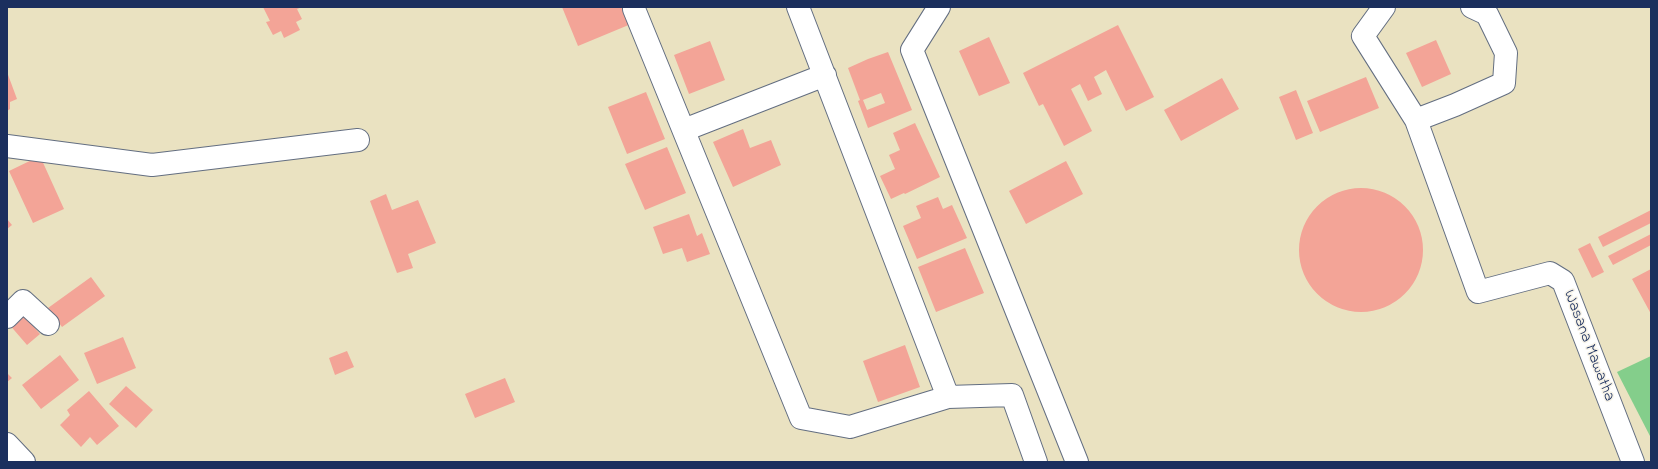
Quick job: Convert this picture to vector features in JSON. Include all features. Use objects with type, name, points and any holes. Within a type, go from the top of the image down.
[{"type":"street","points":[[798,7],[948,397]]},
{"type":"street","points":[[939,7],[912,50],[1077,462]]},
{"type":"street","points":[[1384,7],[1363,36],[1416,120],[1455,105],[1504,83],[1506,53],[1487,14],[1472,7]]},
{"type":"street","points":[[634,9],[801,418],[850,427],[948,397],[1012,395],[1036,462]]},
{"type":"street","points":[[684,130],[825,75]]},
{"type":"street","name":"Wasana Mawatha","points":[[1416,120],[1478,292],[1550,273],[1563,281],[1633,462]]},
{"type":"street","points":[[7,146],[152,165],[358,140]]},
{"type":"street","points":[[7,318],[23,301],[48,324]]},
{"type":"street","points":[[7,444],[24,462]]},
{"type":"green space","points":[[1651,356],[1651,438],[1617,372]]},
{"type":"building","points":[[263,7],[302,7],[297,9],[302,19],[296,22],[300,30],[284,38],[281,31],[273,35],[266,22],[270,21]]},
{"type":"building","points":[[562,7],[624,7],[631,24],[578,46]]},
{"type":"building","points":[[1118,25],[1154,97],[1126,111],[1106,70],[1094,77],[1102,94],[1088,101],[1080,84],[1071,89],[1092,131],[1064,146],[1043,104],[1039,106],[1023,73]]},
{"type":"building","points":[[989,37],[1010,83],[979,96],[959,51]]},
{"type":"building","points":[[1436,40],[1451,74],[1422,87],[1406,53]]},
{"type":"building","points":[[710,41],[725,80],[689,94],[674,55]]},
{"type":"building","points":[[888,52],[912,110],[868,128],[858,101],[860,100],[848,68]],"holes":[[[881,93],[885,103],[867,110],[863,100]]]},
{"type":"building","points":[[7,72],[17,99],[10,102],[10,109],[7,111]]},
{"type":"building","points":[[1366,77],[1379,108],[1320,132],[1307,101]]},
{"type":"building","points":[[1222,78],[1239,109],[1181,141],[1164,110]]},
{"type":"building","points":[[1296,90],[1313,133],[1296,140],[1279,97]]},
{"type":"building","points":[[646,92],[665,139],[627,154],[608,107]]},
{"type":"building","points":[[915,123],[940,177],[891,199],[880,176],[895,169],[889,155],[900,150],[893,133]]},
{"type":"building","points":[[743,129],[750,148],[771,140],[781,165],[733,187],[713,142]]},
{"type":"building","points":[[667,147],[686,193],[645,210],[625,164]]},
{"type":"building","points":[[40,156],[64,209],[33,223],[9,171]]},
{"type":"building","points":[[1066,161],[1083,194],[1026,224],[1009,191]]},
{"type":"building","points":[[1361,188],[1373,189],[1385,193],[1396,198],[1405,206],[1413,215],[1418,226],[1422,238],[1422,262],[1418,274],[1413,285],[1405,294],[1396,302],[1385,307],[1373,311],[1361,312],[1349,311],[1337,307],[1326,302],[1317,294],[1309,285],[1304,274],[1300,262],[1299,250],[1300,238],[1304,226],[1309,215],[1317,206],[1326,198],[1337,193],[1349,189]]},
{"type":"building","points":[[386,194],[392,210],[418,200],[436,243],[408,254],[413,268],[397,273],[370,201]]},
{"type":"building","points":[[938,197],[943,209],[952,205],[967,238],[917,259],[903,226],[921,218],[916,206]]},
{"type":"building","points":[[1651,210],[1651,223],[1603,247],[1598,237]]},
{"type":"building","points":[[689,214],[697,236],[702,233],[710,254],[687,262],[682,248],[663,254],[653,227]]},
{"type":"building","points":[[7,219],[12,225],[7,229]]},
{"type":"building","points":[[1651,234],[1651,245],[1613,265],[1608,256]]},
{"type":"building","points":[[1590,243],[1604,272],[1592,278],[1578,249]]},
{"type":"building","points":[[965,248],[984,293],[936,312],[918,267]]},
{"type":"building","points":[[1651,269],[1651,314],[1632,279]]},
{"type":"building","points":[[91,277],[105,296],[62,327],[48,308]]},
{"type":"building","points":[[21,312],[40,334],[27,345],[8,323]]},
{"type":"building","points":[[123,337],[136,368],[97,384],[84,353]]},
{"type":"building","points":[[905,345],[920,387],[878,402],[863,361]]},
{"type":"building","points":[[347,351],[354,367],[335,375],[329,358]]},
{"type":"building","points":[[60,355],[79,380],[41,409],[22,385]]},
{"type":"building","points":[[7,373],[12,378],[7,382]]},
{"type":"building","points":[[505,378],[515,402],[475,418],[465,394]]},
{"type":"building","points":[[126,386],[153,410],[136,428],[109,404]]},
{"type":"building","points":[[89,391],[119,426],[97,445],[90,437],[81,447],[60,425],[70,415],[67,410]]}]
